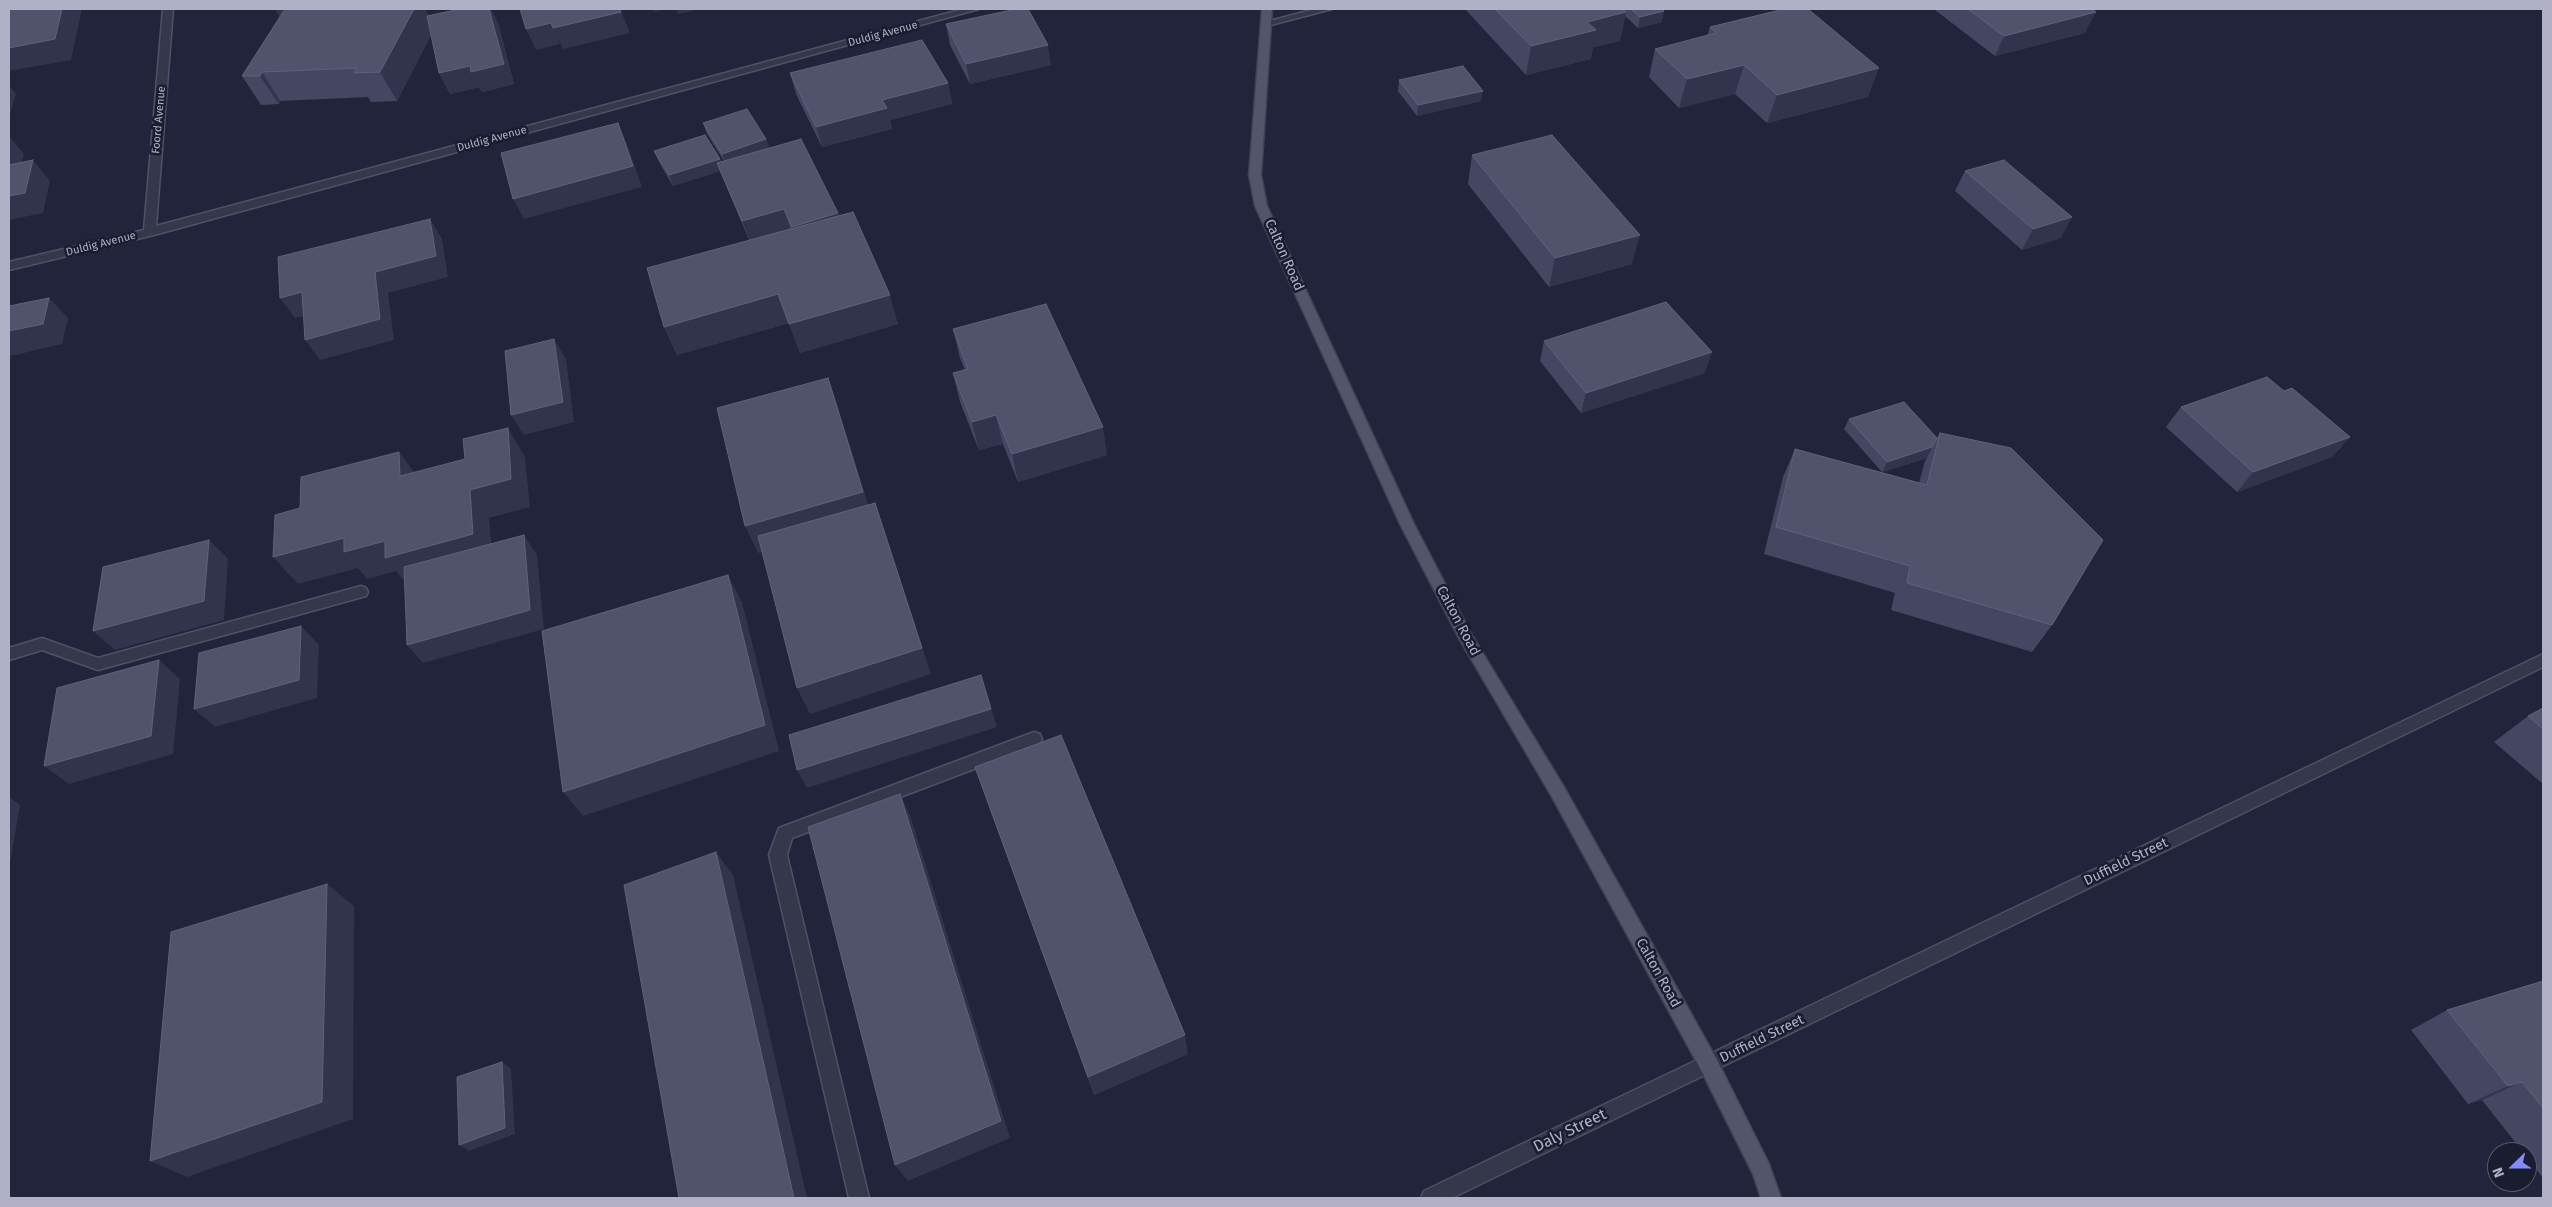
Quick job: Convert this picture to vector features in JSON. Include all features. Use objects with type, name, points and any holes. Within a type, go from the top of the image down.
[{"type":"main road","name":"Calton Road","points":[[1267,16],[1255,175],[1261,206],[1407,524],[1460,627],[1558,792],[1709,1065],[1762,1171],[1771,1198]]},
{"type":"street","name":"Foord Avenue","points":[[150,232],[168,9]]},
{"type":"street","name":"Duldig Avenue","points":[[9,266],[150,232],[974,9]]},
{"type":"street","points":[[1267,16],[1327,9]]},
{"type":"street","points":[[9,654],[42,644],[98,664],[361,592]]},
{"type":"street","name":"Duffield Street","points":[[1709,1065],[2543,660]]},
{"type":"street","points":[[859,1198],[781,870],[778,855],[785,833],[1034,739]]},
{"type":"street","name":"Daly Street","points":[[1431,1198],[1709,1065]]},
{"type":"building","points":[[9,9],[62,9],[55,39],[9,48]]},
{"type":"building","points":[[285,9],[414,9],[380,72],[354,73],[357,68],[262,72],[260,76],[242,76]]},
{"type":"building","points":[[460,9],[489,9],[504,64],[471,72],[470,66],[439,73],[427,16]]},
{"type":"building","points":[[520,9],[620,9],[621,12],[553,28],[551,23],[526,29]]},
{"type":"building","points":[[1016,9],[1028,9],[1048,45],[966,64],[946,24]]},
{"type":"building","points":[[1495,9],[1622,9],[1626,12],[1587,22],[1596,30],[1531,46]]},
{"type":"building","points":[[1631,9],[1661,9],[1664,11],[1640,17]]},
{"type":"building","points":[[1784,9],[1808,9],[1879,68],[1777,95],[1744,65],[1687,79],[1655,49],[1716,33],[1710,27]]},
{"type":"building","points":[[1968,9],[2091,9],[2096,12],[2004,36]]},
{"type":"building","points":[[922,40],[948,83],[882,100],[887,108],[816,127],[790,73]]},
{"type":"building","points":[[1463,66],[1483,91],[1418,105],[1399,80]]},
{"type":"building","points":[[747,109],[766,139],[722,154],[703,123]]},
{"type":"building","points":[[618,123],[633,166],[513,199],[501,153]]},
{"type":"building","points":[[705,135],[720,159],[669,175],[654,151]]},
{"type":"building","points":[[1552,135],[1640,235],[1555,258],[1472,155]]},
{"type":"building","points":[[801,139],[838,213],[792,227],[784,209],[742,221],[717,163]]},
{"type":"building","points":[[33,160],[25,193],[9,196],[9,165]]},
{"type":"building","points":[[2004,160],[2072,217],[2033,229],[1965,171]]},
{"type":"building","points":[[853,212],[890,295],[789,324],[778,294],[664,327],[647,268]]},
{"type":"building","points":[[430,219],[436,256],[375,272],[380,319],[305,340],[302,292],[280,298],[278,257]]},
{"type":"building","points":[[49,298],[43,324],[9,331],[9,306]]},
{"type":"building","points":[[1666,302],[1712,352],[1586,393],[1544,341]]},
{"type":"building","points":[[1046,304],[1103,427],[1012,454],[996,415],[972,422],[953,373],[968,369],[953,329]]},
{"type":"building","points":[[554,339],[563,402],[511,415],[505,351]]},
{"type":"building","points":[[2267,377],[2284,391],[2292,388],[2350,437],[2253,472],[2181,407]]},
{"type":"building","points":[[828,378],[863,492],[745,526],[717,408]]},
{"type":"building","points":[[1904,402],[1937,438],[1932,447],[1887,462],[1849,419]]},
{"type":"building","points":[[508,428],[511,479],[470,490],[473,534],[385,558],[385,541],[344,552],[344,538],[273,557],[275,515],[300,508],[301,477],[399,452],[400,476],[465,459],[463,439]]},
{"type":"building","points":[[1940,433],[2011,448],[2103,540],[2052,625],[1907,583],[1910,566],[1776,527],[1795,449],[1927,485]]},
{"type":"building","points":[[875,503],[922,648],[797,688],[758,536]]},
{"type":"building","points":[[524,535],[530,610],[407,645],[404,567]]},
{"type":"building","points":[[209,540],[204,601],[93,631],[103,567]]},
{"type":"building","points":[[728,575],[765,725],[563,792],[542,631]]},
{"type":"building","points":[[301,626],[299,680],[194,709],[199,653]]},
{"type":"building","points":[[159,660],[151,736],[44,766],[57,688]]},
{"type":"building","points":[[981,675],[991,709],[797,770],[789,735]]},
{"type":"building","points":[[2543,708],[2543,729],[2528,716]]},
{"type":"building","points":[[1061,735],[1185,1035],[1088,1077],[975,767]]},
{"type":"building","points":[[900,794],[1001,1121],[895,1165],[808,827]]},
{"type":"building","points":[[716,852],[794,1198],[679,1198],[624,885]]},
{"type":"building","points":[[327,884],[322,1102],[150,1161],[171,932]]},
{"type":"building","points":[[2543,981],[2543,1108],[2522,1082],[2508,1086],[2447,1010]]},
{"type":"building","points":[[502,1062],[505,1128],[459,1145],[457,1077]]}]
